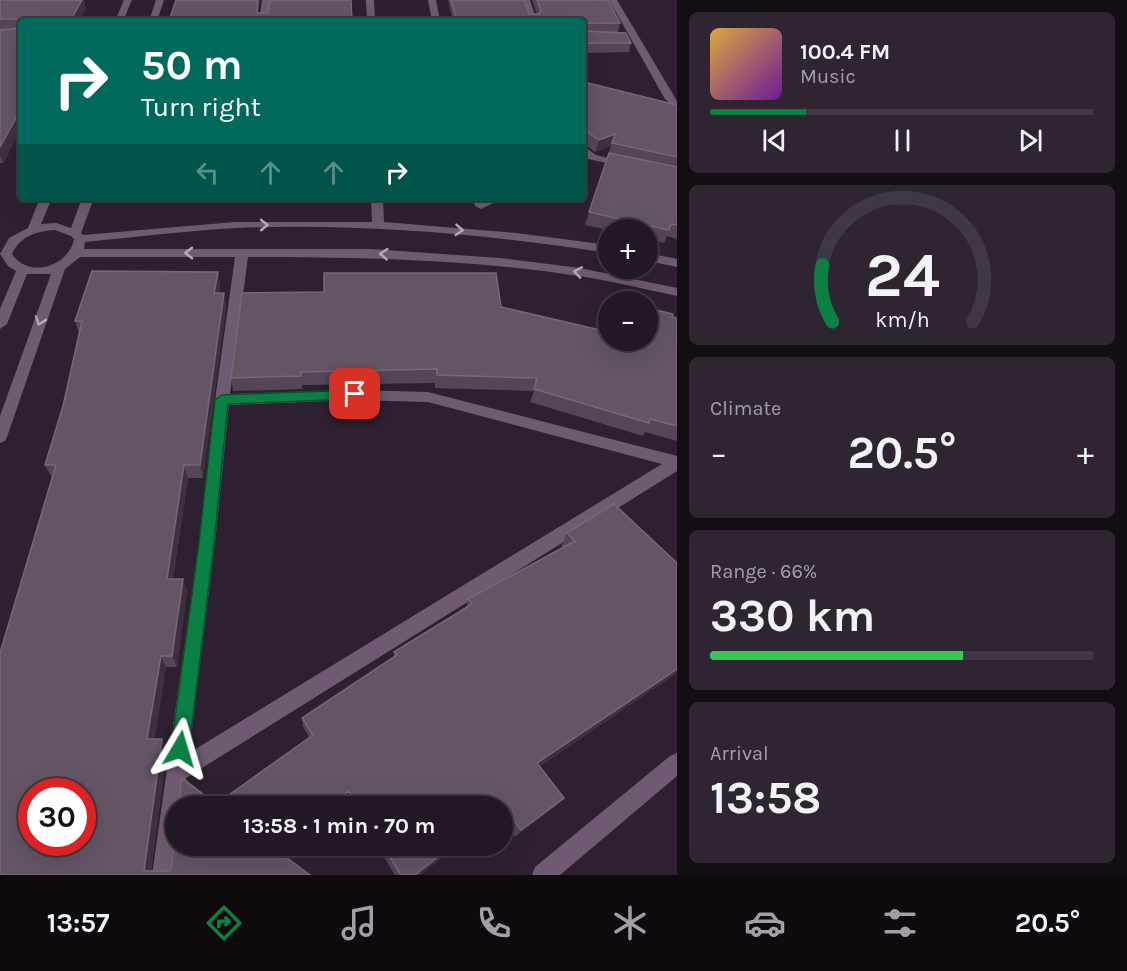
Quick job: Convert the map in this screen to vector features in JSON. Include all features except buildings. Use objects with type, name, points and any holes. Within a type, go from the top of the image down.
[{"type":"street","points":[[120,18],[128,0]]},
{"type":"street","points":[[154,18],[160,0]]},
{"type":"street","points":[[263,18],[266,0]]},
{"type":"street","points":[[370,0],[371,18]]},
{"type":"street","points":[[432,0],[435,18]]},
{"type":"street","points":[[526,0],[532,18]]},
{"type":"street","points":[[613,0],[629,37],[677,106]]},
{"type":"street","points":[[586,155],[635,166]]},
{"type":"street","points":[[33,230],[45,201]]},
{"type":"street","points":[[78,253],[78,236],[87,201]]},
{"type":"street","points":[[377,201],[378,224]]},
{"type":"street","points":[[480,201],[481,206],[492,201]]},
{"type":"street","points":[[0,240],[14,240],[33,230],[56,226],[78,236],[234,225],[378,224],[539,237],[598,247]]},
{"type":"street","points":[[14,240],[4,261],[23,270],[47,270],[60,266],[78,253],[370,253],[500,262],[580,272],[677,292]]},
{"type":"street","points":[[164,875],[242,253]]},
{"type":"street","points":[[658,259],[677,263]]},
{"type":"street","points":[[0,437],[60,266]]},
{"type":"street","points":[[0,324],[23,270]]},
{"type":"street","points":[[222,400],[355,394],[428,397],[677,463]]},
{"type":"street","points":[[177,772],[677,463]]},
{"type":"street","points":[[543,875],[677,763]]},
{"type":"route","points":[[180,749],[207,543],[222,400],[355,394]]}]
